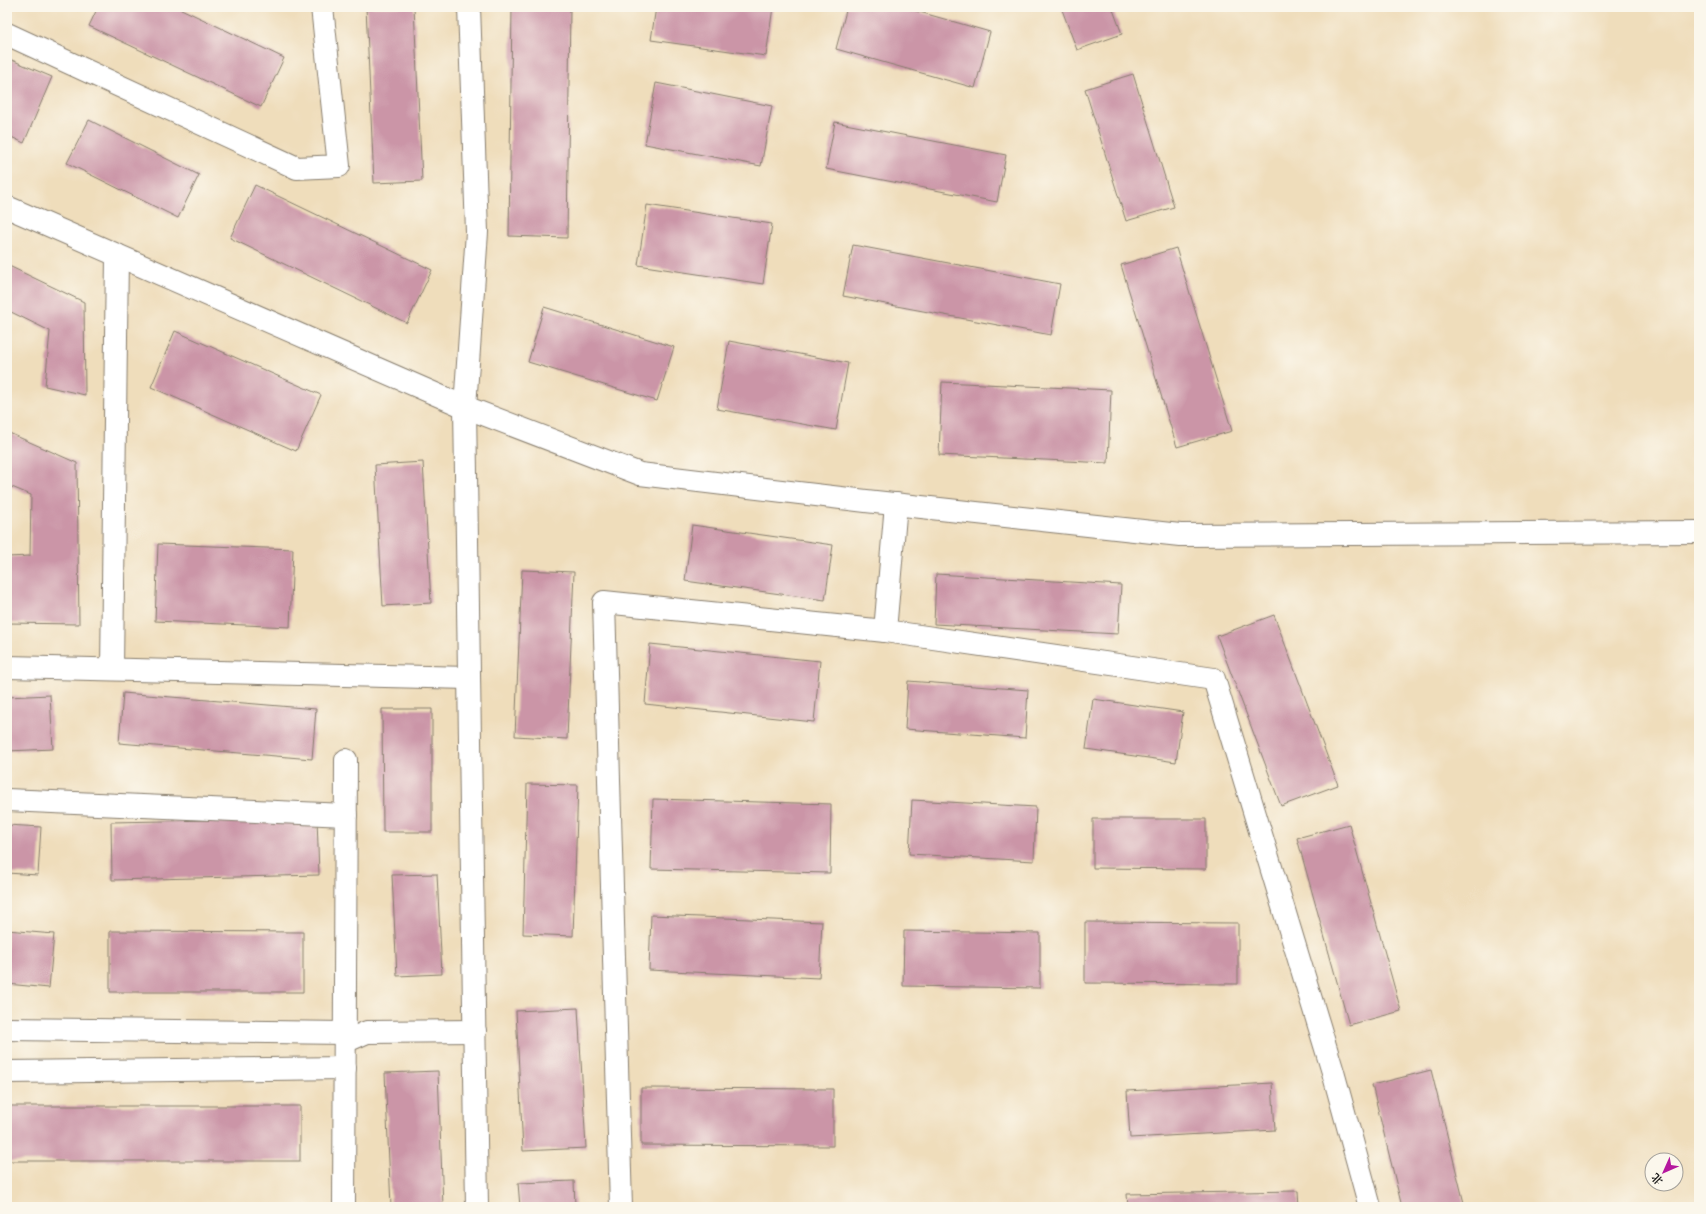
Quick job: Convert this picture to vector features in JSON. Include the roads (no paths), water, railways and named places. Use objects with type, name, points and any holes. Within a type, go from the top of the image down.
[{"type":"street","points":[[7,34],[297,168],[339,166],[322,7]]},
{"type":"street","points":[[469,7],[477,232],[465,407],[477,1207]]},
{"type":"street","points":[[7,207],[465,407],[640,474],[1180,535],[1699,532]]},
{"type":"street","points":[[112,669],[117,255]]},
{"type":"street","points":[[885,631],[896,504]]},
{"type":"street","points":[[621,1207],[604,602],[885,631],[1214,679],[1333,1072],[1370,1207]]},
{"type":"street","points":[[7,668],[112,669],[469,678]]},
{"type":"street","points":[[344,1207],[346,760]]},
{"type":"street","points":[[7,800],[346,815]]},
{"type":"street","points":[[7,1029],[345,1036],[348,1040],[367,1032],[474,1031]]},
{"type":"street","points":[[7,1072],[345,1068]]}]
